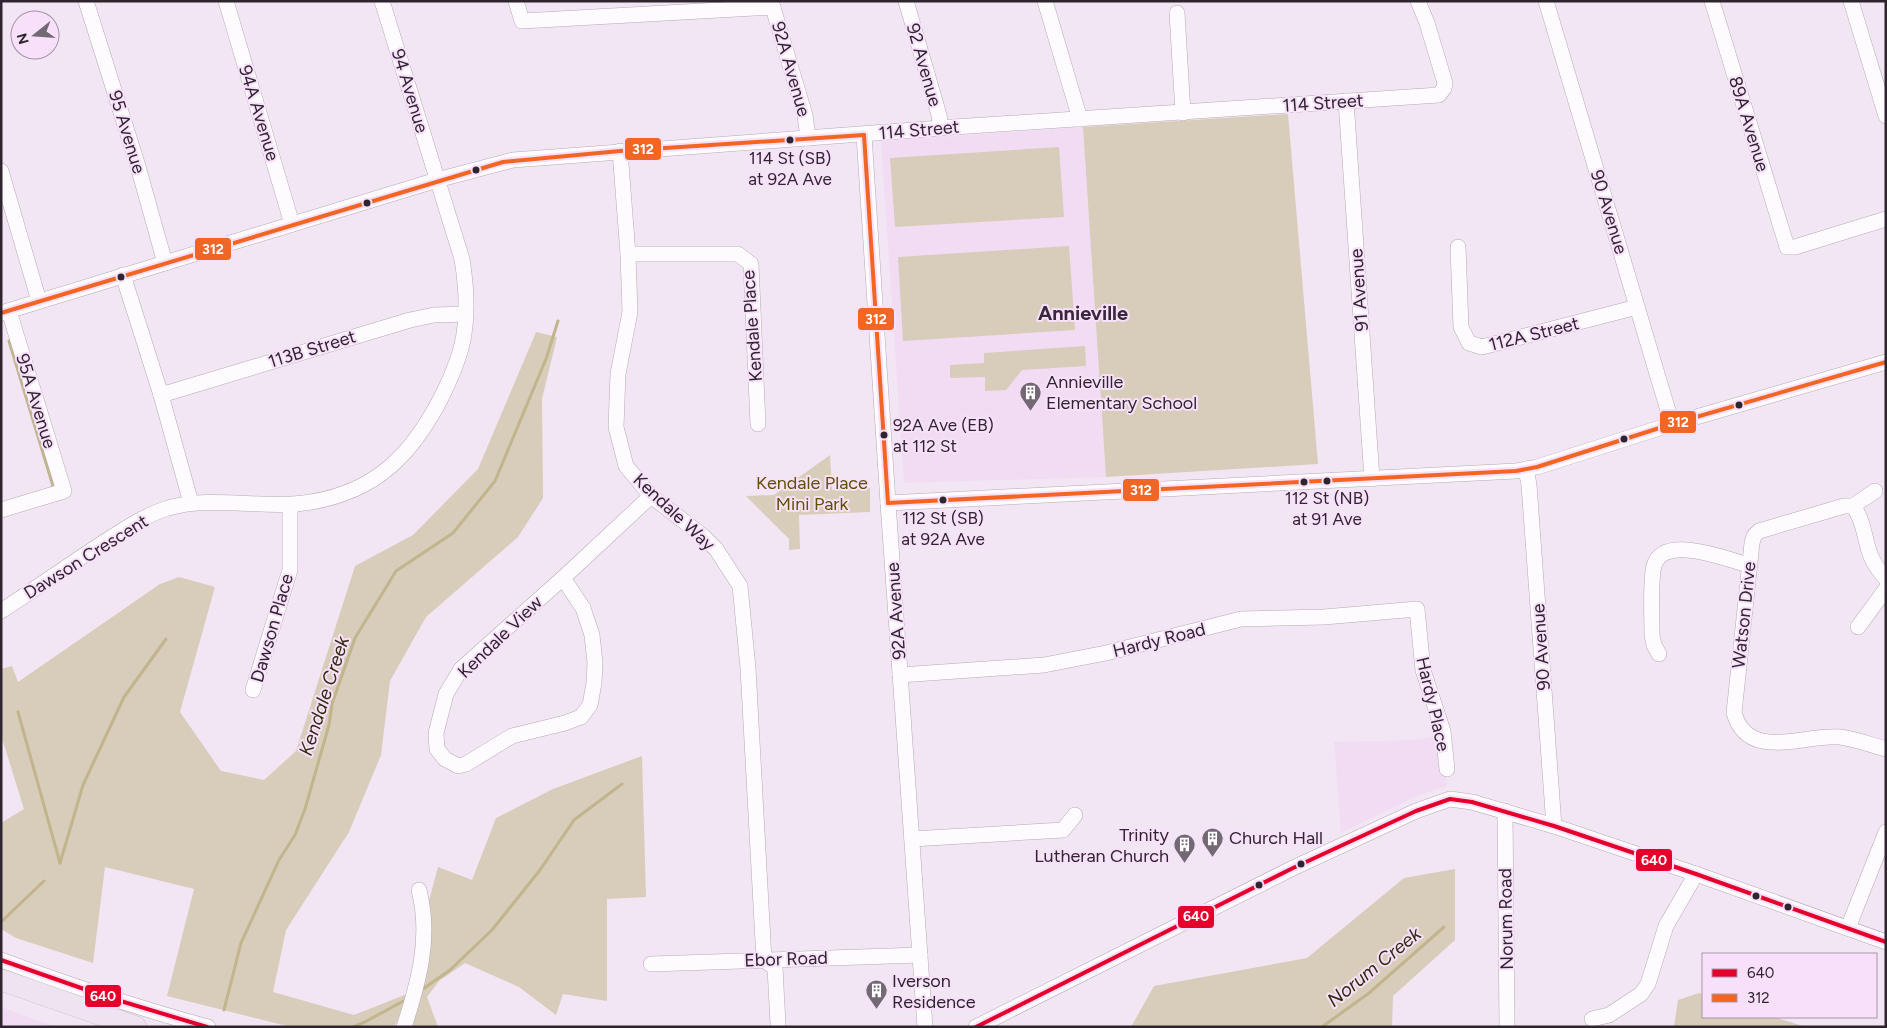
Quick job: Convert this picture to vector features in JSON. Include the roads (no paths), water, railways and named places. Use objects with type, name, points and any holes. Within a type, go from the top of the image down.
[{"type":"highway","points":[[1,980],[136,1027]]},
{"type":"highway","points":[[1,995],[94,1027]]},
{"type":"street","name":"95 Avenue","points":[[86,1],[138,163],[165,263]]},
{"type":"street","name":"94A Avenue","points":[[226,1],[292,224]]},
{"type":"street","name":"94 Avenue","points":[[382,1],[437,180]]},
{"type":"street","points":[[516,1],[522,21],[644,7],[772,4]]},
{"type":"street","name":"92 Avenue","points":[[906,1],[939,115],[941,128]]},
{"type":"street","points":[[1045,1],[1080,119]]},
{"type":"street","name":"114 Street","points":[[5,312],[437,180],[513,160],[941,128],[1439,95],[1445,83],[1418,1]]},
{"type":"street","name":"90 Avenue","points":[[1546,1],[1672,424]]},
{"type":"street","name":"89A Avenue","points":[[1712,1],[1787,247],[1795,247],[1886,220]]},
{"type":"street","points":[[1851,1],[1886,116]]},
{"type":"street","name":"92A Avenue","points":[[772,4],[805,115],[808,138]]},
{"type":"street","points":[[1177,13],[1183,113]]},
{"type":"street","name":"91 Avenue","points":[[1346,101],[1372,479]]},
{"type":"street","name":"92A Avenue","points":[[864,135],[925,1027]]},
{"type":"street","name":"Kendale Way","points":[[620,151],[628,254],[630,312],[618,374],[616,427],[626,466],[651,496],[703,536],[716,549],[740,586],[748,668],[764,960]]},
{"type":"street","points":[[1,171],[39,301]]},
{"type":"street","name":"Dawson Crescent","points":[[1,611],[135,522],[157,512],[191,503],[290,505],[330,498],[362,486],[386,471],[405,454],[431,417],[447,386],[459,355],[464,334],[466,288],[462,259],[437,180]]},
{"type":"street","name":"112A Street","points":[[1458,246],[1461,327],[1469,343],[1482,347],[1637,307]]},
{"type":"street","name":"Kendale Place","points":[[628,254],[738,254],[751,264],[758,424]]},
{"type":"street","points":[[123,275],[161,395],[191,503]]},
{"type":"street","name":"95A Avenue","points":[[1,510],[64,491],[5,312]]},
{"type":"street","name":"113B Street","points":[[161,395],[410,320],[434,315],[466,314]]},
{"type":"street","points":[[888,503],[1372,479],[1526,469],[1672,424],[1886,362]]},
{"type":"street","name":"90 Avenue","points":[[1526,469],[1530,495],[1554,826]]},
{"type":"street","points":[[1875,491],[1853,506],[1861,519],[1870,554],[1886,579]]},
{"type":"street","name":"Kendale View","points":[[563,578],[583,608],[592,635],[595,663],[590,705],[581,717],[565,723],[512,736],[466,764],[458,766],[445,759],[437,749],[436,733],[446,694],[461,669],[651,496]]},
{"type":"street","name":"Dawson Place","points":[[254,690],[290,570],[290,505]]},
{"type":"street","name":"Watson Drive","points":[[1853,506],[1844,506],[1759,531],[1754,536],[1749,565],[1734,713],[1742,731],[1754,740],[1766,742],[1840,737],[1886,749]]},
{"type":"street","points":[[1660,654],[1654,645],[1652,635],[1653,576],[1654,565],[1658,558],[1664,553],[1683,549],[1749,565]]},
{"type":"street","points":[[1858,627],[1886,589]]},
{"type":"street","name":"Hardy Road","points":[[900,675],[1044,664],[1106,653],[1241,619],[1324,617],[1417,609]]},
{"type":"street","name":"Hardy Place","points":[[1417,609],[1423,670],[1443,731],[1447,769]]},
{"type":"street","points":[[976,1027],[1293,868],[1433,804],[1450,799],[1505,810],[1554,826],[1696,874],[1886,942]]},
{"type":"street","name":"Norum Road","points":[[1505,810],[1507,1027]]},
{"type":"street","points":[[912,839],[1063,830],[1075,815]]},
{"type":"street","points":[[1848,928],[1884,841]]},
{"type":"street","points":[[1592,1019],[1609,1015],[1641,994],[1648,984],[1666,926],[1696,874]]},
{"type":"street","points":[[404,1027],[422,958],[424,911],[419,890]]},
{"type":"street","name":"Ebor Road","points":[[651,964],[920,955]]},
{"type":"street","points":[[1,960],[148,1010],[208,1027]]},
{"type":"street","points":[[764,960],[774,968],[778,1024]]},
{"type":"waterway","name":"Kendale Creek","points":[[224,1010],[241,943],[279,860],[295,835],[305,809],[329,725],[332,704],[355,638],[396,571],[453,533],[495,481],[546,359],[558,321]]},
{"type":"waterway","points":[[9,341],[53,486],[51,488]]},
{"type":"waterway","points":[[60,863],[83,785],[124,697],[166,639]]},
{"type":"waterway","points":[[18,712],[60,863]]},
{"type":"waterway","points":[[420,991],[450,970],[492,930],[540,870],[574,820],[622,784]]},
{"type":"waterway","points":[[1,922],[44,881]]},
{"type":"waterway","name":"Norum Creek","points":[[1322,1027],[1369,993],[1444,927]]},
{"type":"waterway","points":[[353,1027],[407,999]]},
{"type":"place","name":"114 St (SB) at 92A Ave","points":[[790,140]]},
{"type":"place","name":"Annieville Elementary School","points":[[1030,411]]},
{"type":"place","name":"92A Ave (EB) at 112 St","points":[[884,435]]},
{"type":"place","name":"112 St (NB) at 91 Ave","points":[[1327,481]]},
{"type":"place","name":"112 St (SB) at 92A Ave","points":[[943,500]]},
{"type":"place","name":"Church Hall","points":[[1213,857]]},
{"type":"place","name":"Trinity Lutheran Church","points":[[1185,864]]},
{"type":"place","name":"Iverson Residence","points":[[876,1010]]},
{"type":"district","name":"Annieville","points":[[1083,313]]},
{"type":"park label","name":"Kendale Place Mini Park","points":[[812,493]]}]
